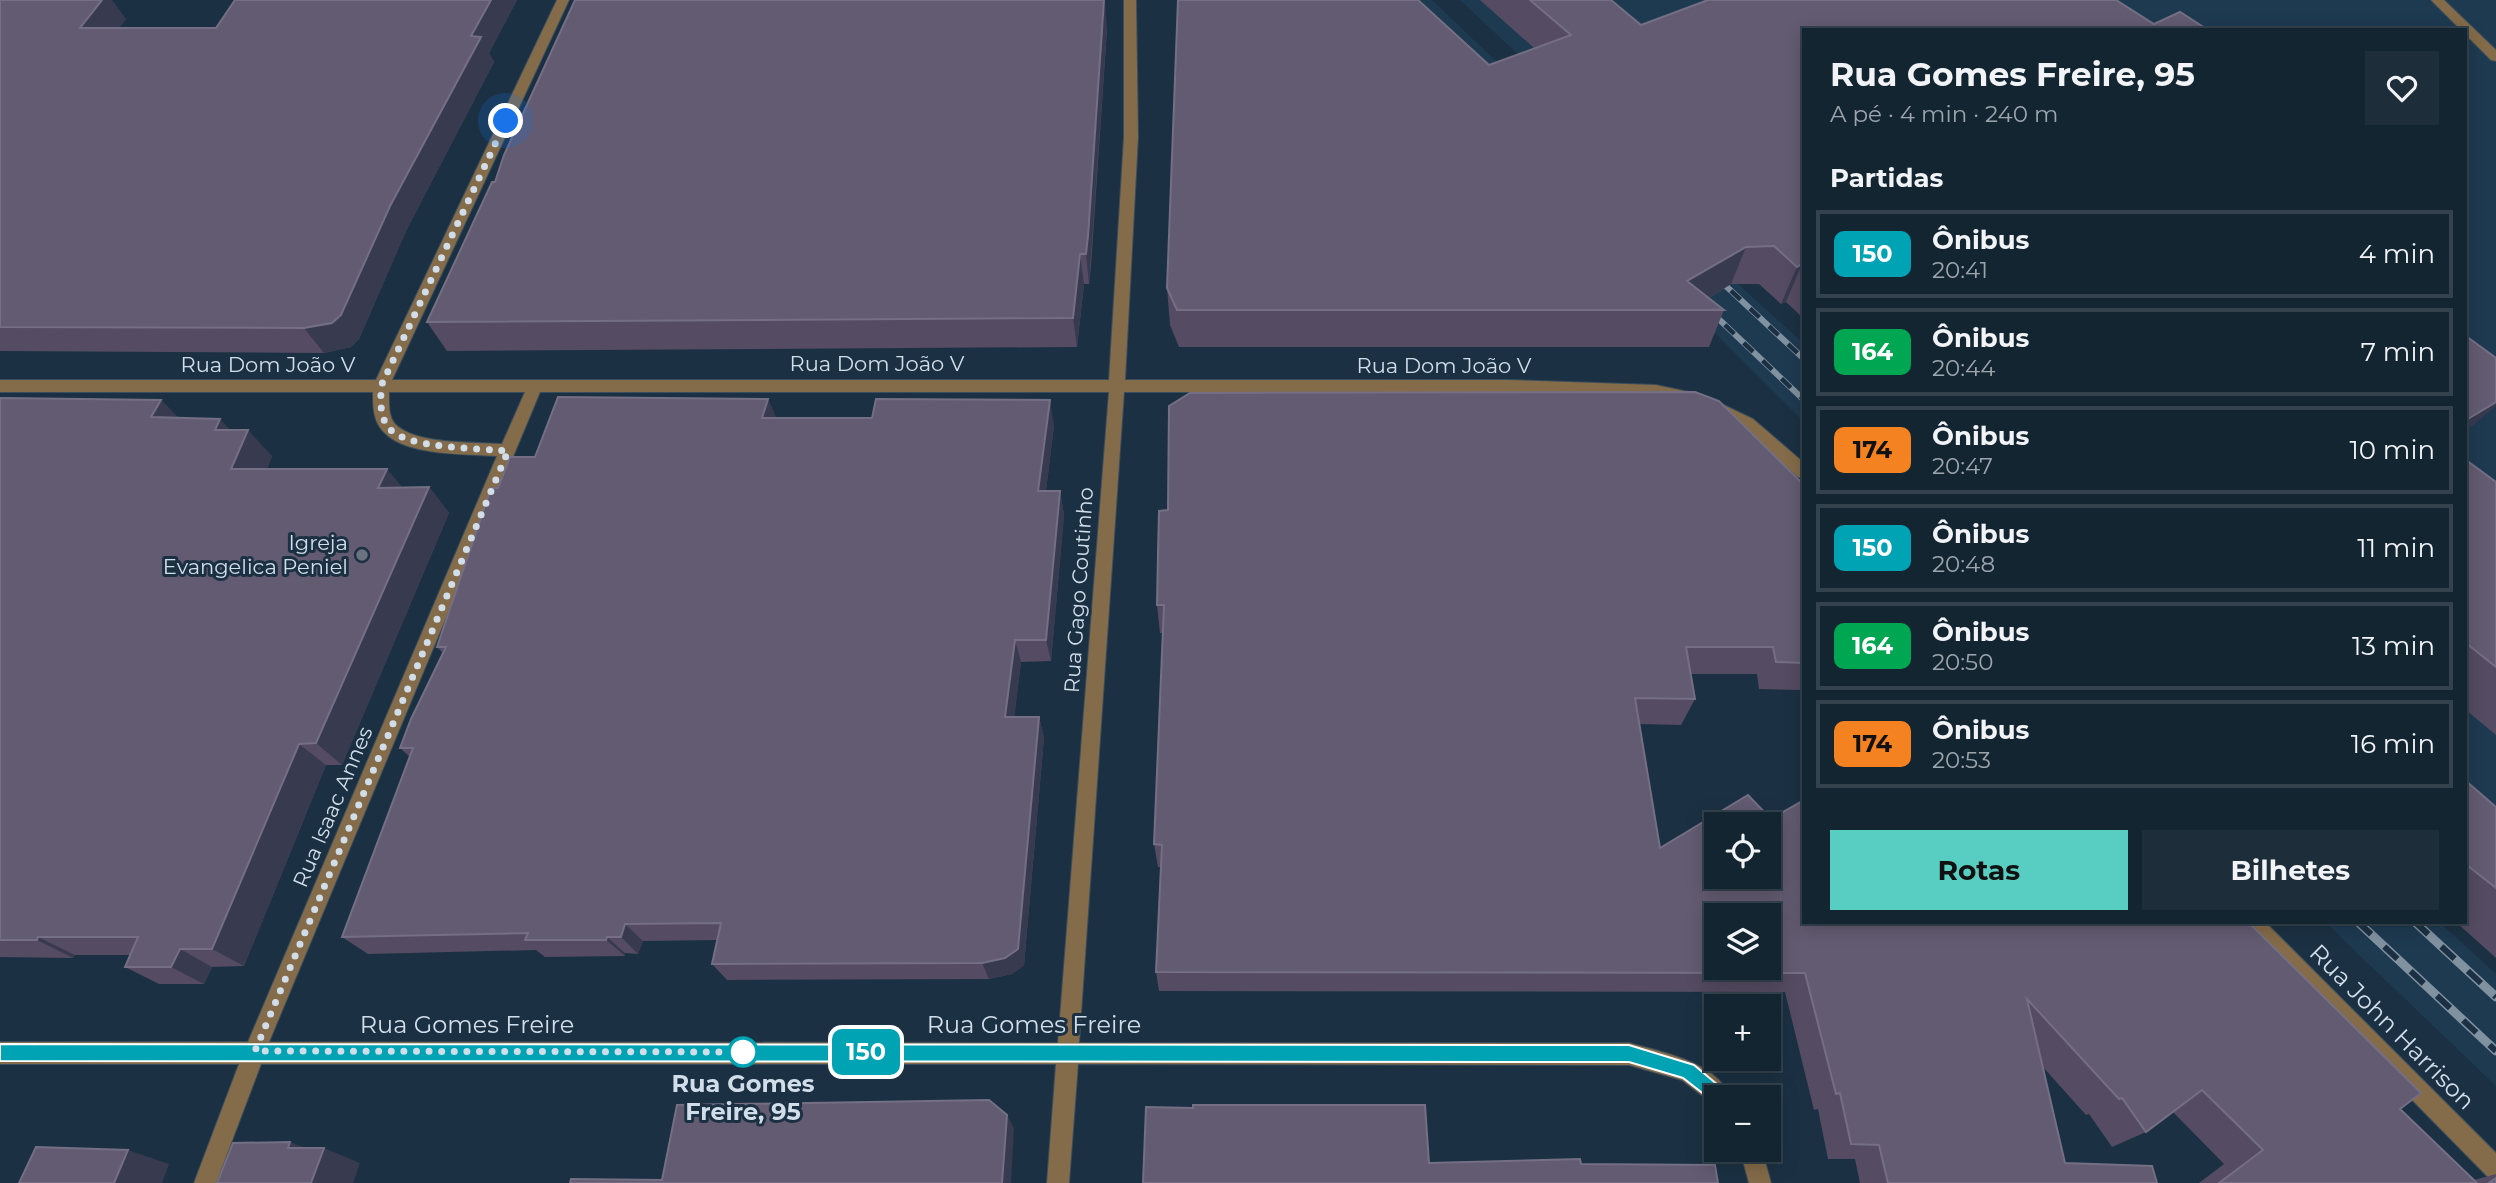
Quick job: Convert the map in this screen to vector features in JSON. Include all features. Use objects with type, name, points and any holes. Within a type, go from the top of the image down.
[{"type":"street","points":[[508,451],[411,441],[390,430],[380,411],[381,386],[563,0]]},
{"type":"street","name":"Rua Gago Coutinho","points":[[1058,1183],[1117,384],[1131,137],[1130,0]]},
{"type":"street","points":[[2437,0],[2466,28]]},
{"type":"street","points":[[2467,29],[2496,57]]},
{"type":"street","name":"Rua Dom João V","points":[[0,386],[1117,384],[1494,386],[1656,391],[1693,398],[1747,423],[1802,470]]},
{"type":"street","name":"Rua Isaac Annes","points":[[205,1183],[255,1051],[536,386]]},
{"type":"street","name":"Rua John Harrison","points":[[2253,924],[2496,1169]]},
{"type":"street","name":"Rua Gomes Freire","points":[[0,1053],[1067,1051],[1629,1054],[1688,1071],[1705,1085]]},
{"type":"street","points":[[1754,1162],[1760,1183]]},
{"type":"shaded area","points":[[1376,0],[1432,0],[1545,108],[1802,342],[1802,420],[1552,170]]},
{"type":"shaded area","points":[[1460,0],[2496,0],[2496,933],[2467,907],[2467,28],[1802,28],[1802,31],[1569,102]]},
{"type":"shaded area","points":[[2327,924],[2441,924],[2496,974],[2496,1086]]},
{"type":"building","points":[[0,0],[102,0],[80,28],[216,28],[235,0],[491,0],[471,36],[481,37],[390,206],[341,315],[332,323],[304,328],[0,327]]},
{"type":"building","points":[[575,0],[1104,0],[1088,236],[1086,254],[1080,254],[1073,318],[427,322],[492,182],[495,182],[504,155]]},
{"type":"building","points":[[1178,0],[1418,0],[1489,65],[1571,35],[1530,0],[1611,0],[1641,25],[1708,0],[2116,0],[2154,24],[2180,12],[2205,28],[1802,28],[1802,264],[1797,267],[1774,246],[1746,247],[1687,281],[1724,310],[1177,310],[1167,288]]},
{"type":"building","points":[[2467,337],[2496,358],[2496,402],[2467,419]]},
{"type":"building","points":[[1695,392],[1719,401],[1802,483],[1802,663],[1776,662],[1773,647],[1686,647],[1695,699],[1635,698],[1660,848],[1704,822],[1704,889],[1781,889],[1781,813],[1802,801],[1802,924],[2250,924],[2421,1093],[2400,1109],[2477,1183],[2219,1183],[2263,1150],[2202,1090],[2146,1132],[2122,1098],[2119,1099],[2027,999],[2065,1163],[2152,1166],[2157,1183],[1888,1183],[1879,1145],[1851,1144],[1840,1093],[1836,1094],[1805,973],[1781,973],[1781,903],[1704,903],[1704,973],[1156,972],[1162,845],[1154,844],[1164,605],[1157,605],[1159,511],[1168,510],[1169,406],[1190,393]]},
{"type":"building","points":[[558,397],[768,399],[762,418],[872,418],[876,399],[1050,400],[1038,491],[1060,491],[1046,640],[1015,640],[1005,717],[1039,717],[1018,949],[1005,958],[982,963],[712,964],[721,923],[625,924],[621,937],[607,937],[606,940],[525,940],[528,933],[342,937],[413,748],[400,748],[446,647],[437,647],[491,488],[498,488],[510,457],[535,457]]},
{"type":"building","points":[[0,398],[161,400],[151,417],[220,419],[215,430],[248,430],[231,469],[387,469],[378,488],[429,487],[316,743],[299,744],[212,949],[180,949],[171,967],[125,967],[138,937],[38,937],[37,940],[0,940]]},
{"type":"building","points":[[2467,461],[2496,482],[2496,667],[2467,644]]},
{"type":"building","points":[[2467,782],[2496,807],[2496,888],[2468,866]]},
{"type":"building","points":[[1748,795],[1764,812],[1720,812]]},
{"type":"building","points":[[989,1100],[1007,1115],[1002,1183],[570,1183],[571,1179],[662,1180],[677,1105]]},
{"type":"building","points":[[1193,1105],[1425,1105],[1429,1163],[1580,1159],[1581,1164],[1715,1165],[1718,1183],[1143,1183],[1146,1107],[1193,1108]]},
{"type":"building","points":[[290,1142],[288,1148],[324,1148],[311,1183],[217,1183],[233,1143]]},
{"type":"building","points":[[36,1147],[128,1150],[114,1183],[19,1183]]},
{"type":"railway","points":[[1712,273],[1802,357]]},
{"type":"railway","points":[[1706,307],[1802,398]]},
{"type":"railway","points":[[2360,924],[2496,1051]]},
{"type":"railway","points":[[2417,924],[2496,997]]},
{"type":"bus line","name":"150","points":[[0,1053],[1067,1051],[1629,1054],[1688,1071],[1705,1085]]},
{"type":"place","name":"Igreja Evangelica Peniel","points":[[362,555]]},
{"type":"place","name":"Rua Gomes Freire, 95","points":[[743,1052]]},
{"type":"route","points":[[506,121],[381,386],[380,411],[390,430],[411,441],[508,451],[255,1051],[752,1052],[743,1052]]}]
